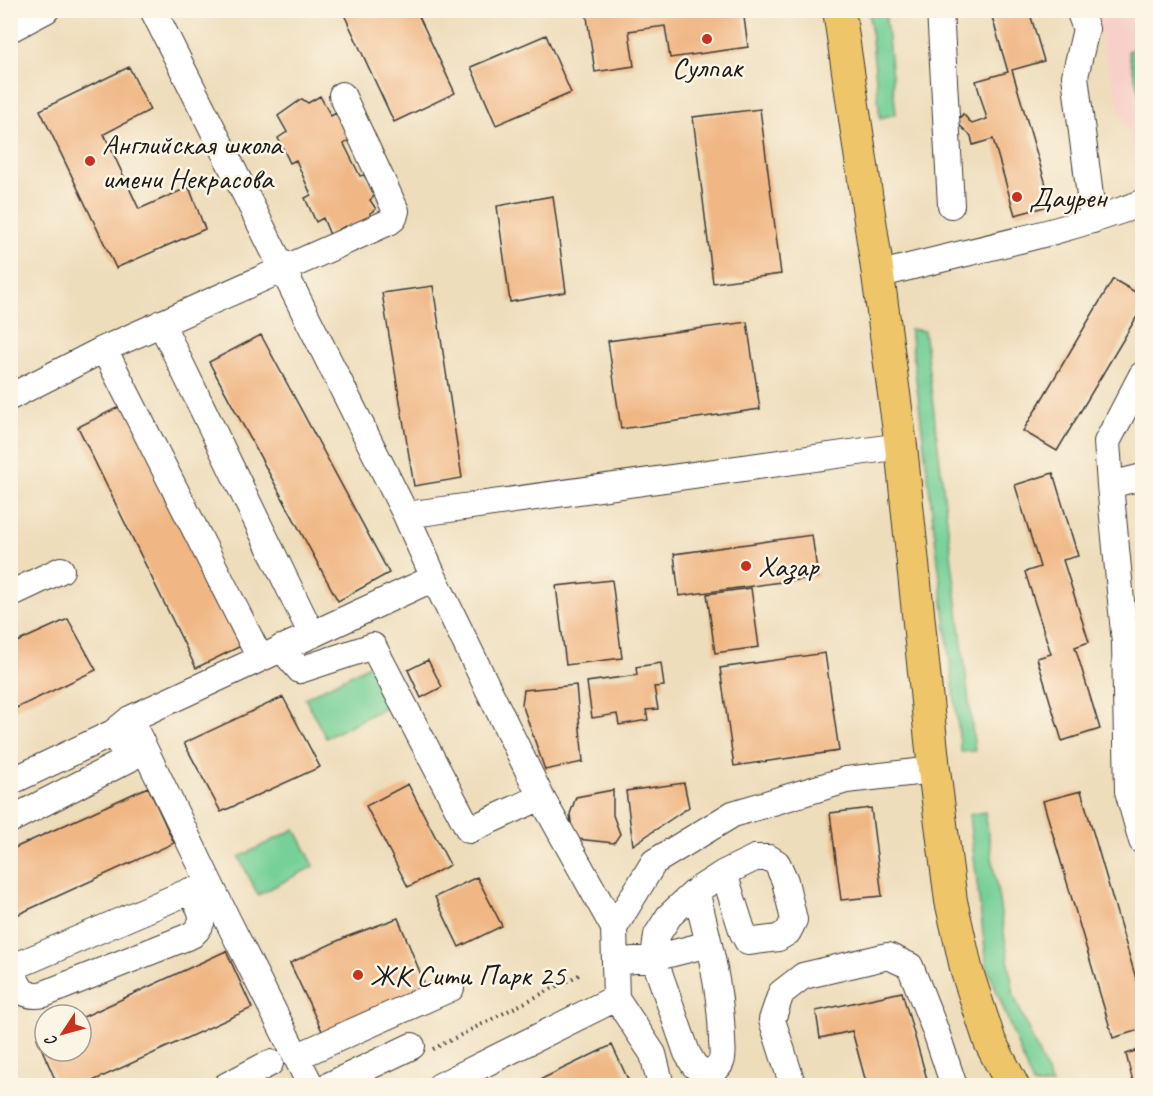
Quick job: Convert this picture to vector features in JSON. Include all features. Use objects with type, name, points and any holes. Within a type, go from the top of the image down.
[{"type":"main road","points":[[839,10],[879,274],[901,446],[934,770],[951,901],[967,972],[990,1042],[1013,1086]]},
{"type":"street","points":[[10,29],[46,10]]},
{"type":"street","points":[[153,10],[406,515],[434,578],[542,797],[614,928],[616,998],[653,1054],[661,1086]]},
{"type":"street","points":[[940,10],[951,205]]},
{"type":"street","points":[[1079,10],[1086,29],[1075,76],[1093,220]]},
{"type":"street","points":[[10,397],[104,349],[394,218],[396,211],[342,95]]},
{"type":"street","points":[[879,274],[1093,220],[1143,203]]},
{"type":"street","points":[[161,323],[312,635]]},
{"type":"street","points":[[104,349],[271,653],[300,670],[373,646],[469,830],[542,797]]},
{"type":"street","points":[[1143,375],[1107,442],[1125,643],[1128,791],[1143,841]]},
{"type":"street","points":[[406,515],[901,446]]},
{"type":"street","points":[[1110,485],[1143,477]]},
{"type":"street","points":[[10,594],[61,570]]},
{"type":"street","points":[[10,783],[271,653],[434,578]]},
{"type":"street","points":[[10,820],[129,759],[122,726]]},
{"type":"street","points":[[122,726],[311,1086]]},
{"type":"street","points":[[614,928],[654,862],[733,814],[846,780],[934,770]]},
{"type":"street","points":[[696,891],[709,944],[721,1017],[722,1061],[717,1069],[702,1072],[694,1065],[687,1053],[654,958],[657,935],[669,916],[696,891],[724,873]]},
{"type":"street","points":[[190,891],[200,909],[203,921],[201,927],[192,935],[44,994],[36,996],[26,994],[17,984],[11,969],[190,891]]},
{"type":"street","points":[[615,962],[654,958],[709,944]]},
{"type":"street","points":[[793,1086],[772,1020],[781,993],[803,976],[888,956],[910,966],[954,1086]]},
{"type":"street","points":[[296,1057],[452,988]]},
{"type":"street","points":[[440,1086],[616,998]]},
{"type":"street","points":[[328,1086],[418,1050]]},
{"type":"street","points":[[226,1086],[270,1063]]},
{"type":"path","points":[[418,1050],[579,975]]},
{"type":"shaded area","points":[[1092,11],[1142,11],[1142,183]]},
{"type":"green space","points":[[869,11],[885,11],[896,114],[880,118]]},
{"type":"green space","points":[[1142,47],[1142,103],[1128,51]]},
{"type":"green space","points":[[910,329],[924,331],[975,751],[961,752]]},
{"type":"green space","points":[[375,662],[395,702],[326,738],[305,698]]},
{"type":"green space","points":[[985,812],[1014,996],[1052,1085],[1033,1085],[987,966],[969,815]]},
{"type":"green space","points":[[295,829],[314,866],[258,895],[239,857]]},
{"type":"building","points":[[342,10],[416,10],[455,93],[394,122]]},
{"type":"building","name":"Сулпак","points":[[586,10],[743,10],[748,47],[670,58],[665,26],[629,31],[634,66],[595,72]]},
{"type":"building","points":[[990,10],[1029,10],[1044,61],[1012,70],[1052,205],[1015,215],[993,139],[973,145],[971,136],[956,122],[963,114],[972,124],[987,119],[976,81],[1008,72]]},
{"type":"building","points":[[546,35],[571,93],[496,125],[471,67]]},
{"type":"building","name":"Английская школа имени Некрасова","points":[[129,67],[150,110],[104,134],[139,209],[189,187],[205,229],[116,268],[40,110]]},
{"type":"building","points":[[320,96],[331,116],[336,113],[349,140],[344,144],[360,176],[364,175],[376,194],[370,200],[376,209],[370,213],[371,222],[348,231],[345,226],[330,235],[323,218],[316,222],[305,198],[311,195],[296,160],[290,163],[278,138],[287,132],[278,116],[302,99],[308,103]]},
{"type":"building","points":[[760,109],[781,274],[713,283],[693,117]]},
{"type":"building","points":[[553,196],[566,292],[510,302],[497,206]]},
{"type":"building","points":[[1113,279],[1142,296],[1142,308],[1057,451],[1023,431]]},
{"type":"building","points":[[433,286],[462,478],[414,486],[382,293]]},
{"type":"building","points":[[747,322],[760,409],[621,429],[608,341]]},
{"type":"building","points":[[261,335],[389,573],[338,601],[209,362]]},
{"type":"building","points":[[125,404],[243,645],[196,668],[78,427]]},
{"type":"building","points":[[1053,473],[1078,556],[1063,560],[1089,642],[1075,647],[1100,729],[1062,741],[1037,658],[1051,654],[1025,572],[1040,567],[1015,485]]},
{"type":"building","name":"Хазар","points":[[812,535],[818,577],[679,596],[674,554]]},
{"type":"building","points":[[612,580],[622,658],[566,665],[556,586]]},
{"type":"building","points":[[751,588],[759,647],[715,653],[707,594]]},
{"type":"building","points":[[68,619],[96,670],[10,711],[10,645]]},
{"type":"building","points":[[825,653],[839,751],[734,766],[720,668]]},
{"type":"building","points":[[428,660],[442,687],[421,698],[408,670]]},
{"type":"building","points":[[661,663],[664,686],[654,687],[658,709],[646,710],[648,720],[619,725],[617,714],[592,718],[587,682],[637,675],[636,667]]},
{"type":"building","points":[[576,685],[583,762],[545,770],[522,704],[524,690]]},
{"type":"building","points":[[283,697],[320,767],[221,812],[184,743]]},
{"type":"building","points":[[684,783],[689,807],[633,845],[626,791]]},
{"type":"building","points":[[408,784],[450,865],[408,887],[366,806]]},
{"type":"building","points":[[148,787],[174,843],[10,918],[10,850]]},
{"type":"building","points":[[613,790],[613,815],[620,834],[614,843],[577,839],[572,830],[570,814],[576,797]]},
{"type":"building","points":[[1081,791],[1142,999],[1142,1029],[1113,1038],[1043,801]]},
{"type":"building","points":[[871,808],[882,896],[841,900],[830,813]]},
{"type":"building","points":[[477,877],[502,926],[459,947],[435,897]]},
{"type":"building","name":"ЖК Сити Парк 25","points":[[398,918],[426,987],[323,1033],[290,963],[346,937]]},
{"type":"building","points":[[226,951],[252,1008],[82,1086],[58,1086],[48,1063],[93,1063],[93,1012]]},
{"type":"building","points":[[902,992],[929,1086],[867,1086],[852,1031],[820,1038],[816,1011]]},
{"type":"building","points":[[612,1045],[631,1086],[527,1086]]},
{"type":"building","points":[[1142,1049],[1142,1086],[1134,1086],[1126,1054]]},
{"type":"place","name":"Сулпак","points":[[707,39]]},
{"type":"place","name":"Английская школа имени Некрасова","points":[[90,161]]},
{"type":"place","name":"Даурен","points":[[1017,197]]},
{"type":"place","name":"Хазар","points":[[746,566]]},
{"type":"place","name":"ЖК Сити Парк 25","points":[[358,975]]}]
